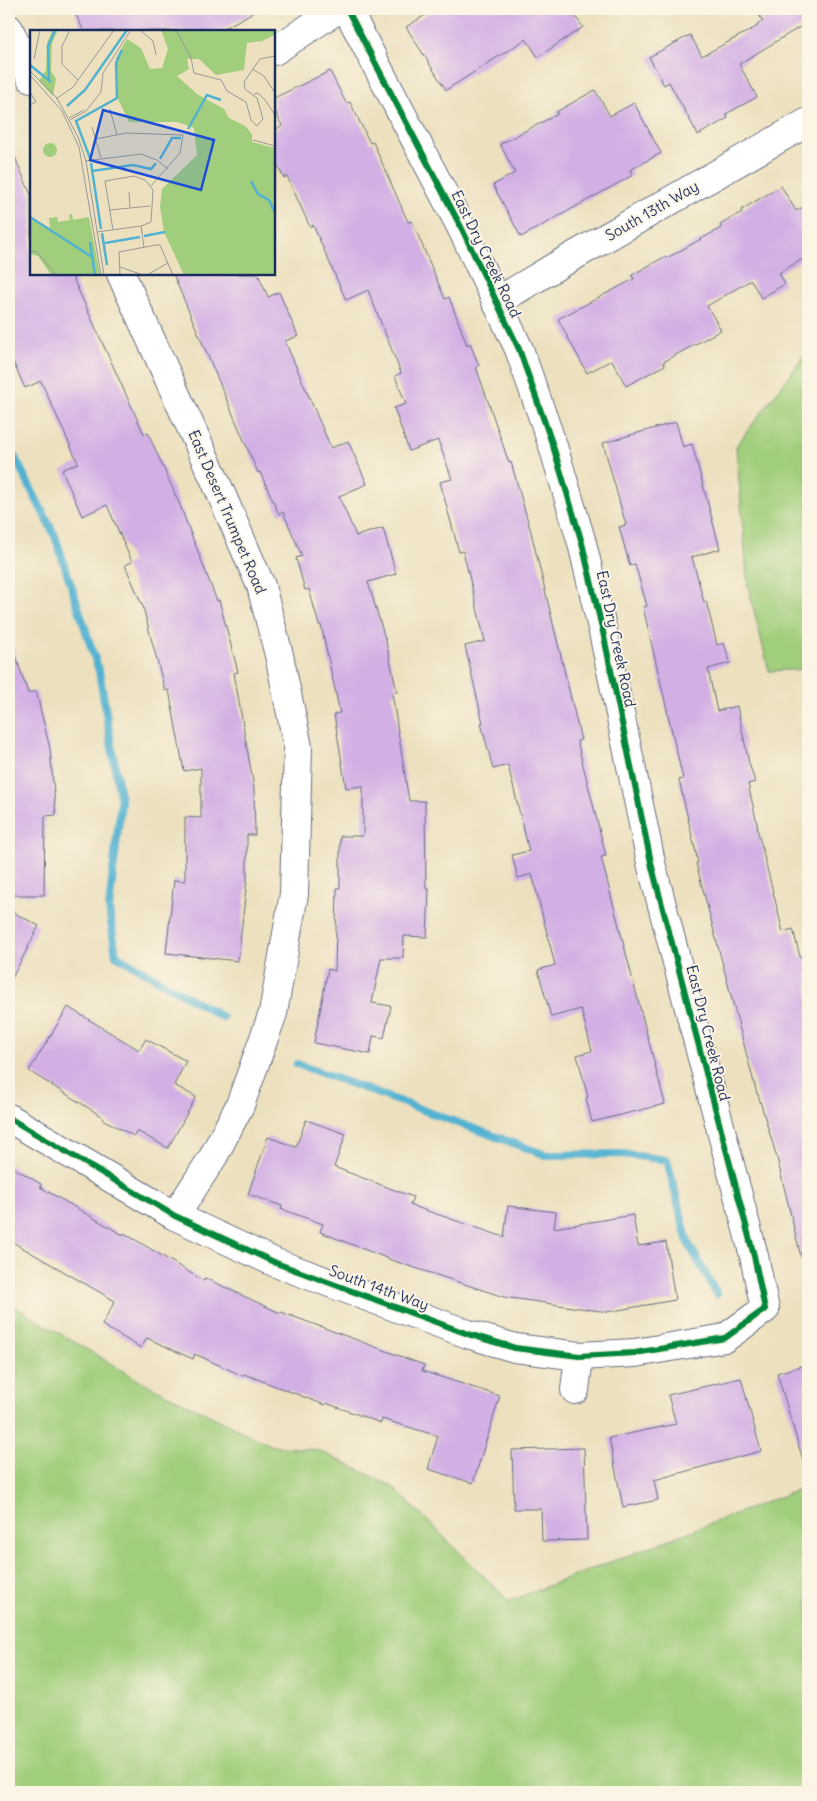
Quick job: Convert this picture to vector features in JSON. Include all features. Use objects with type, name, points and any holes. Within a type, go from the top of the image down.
[{"type":"street","points":[[275,50],[338,9]]},
{"type":"street","name":"East Dry Creek Road","points":[[347,9],[457,221],[496,302],[522,358],[553,446],[582,543],[603,632],[652,867],[754,1256],[765,1308]]},
{"type":"street","points":[[9,29],[30,76]]},
{"type":"street","name":"South 13th Way","points":[[496,302],[558,264],[808,122]]},
{"type":"street","name":"East Desert Trumpet Road","points":[[121,275],[261,586],[279,655],[298,747],[294,894],[273,1013],[240,1105],[213,1157],[175,1216]]},
{"type":"street","name":"South 14th Way","points":[[9,1118],[175,1216],[276,1263],[468,1334],[515,1348],[579,1356],[635,1353],[725,1338],[765,1308]]},
{"type":"street","points":[[575,1390],[579,1356]]},
{"type":"green space","points":[[808,351],[808,669],[769,671],[748,586],[736,446]]},
{"type":"green space","points":[[9,1303],[140,1381],[272,1446],[318,1450],[392,1486],[509,1601],[808,1486],[808,1792],[9,1792]]},
{"type":"building","points":[[73,9],[259,9],[221,30],[84,30]]},
{"type":"building","points":[[435,9],[570,9],[583,27],[538,57],[526,39],[446,90],[406,27]]},
{"type":"building","points":[[755,9],[808,9],[808,22],[739,64],[757,97],[726,114],[728,118],[698,135],[669,82],[664,85],[649,57],[690,35],[702,56],[758,26],[763,21]]},
{"type":"building","points":[[330,71],[346,103],[350,102],[370,143],[373,142],[408,222],[412,221],[445,299],[449,297],[467,345],[470,343],[479,366],[476,367],[509,463],[511,462],[531,532],[581,740],[577,741],[606,856],[601,857],[665,1104],[592,1122],[586,1098],[588,1097],[577,1055],[592,1051],[581,1009],[551,1017],[538,970],[555,965],[532,874],[518,878],[512,855],[529,851],[508,765],[493,769],[465,646],[485,641],[463,551],[459,552],[440,482],[452,479],[438,440],[409,451],[394,408],[406,404],[395,376],[401,373],[368,290],[346,300],[313,225],[310,227],[287,176],[284,178],[275,160],[275,130],[282,126],[275,111],[275,98]]},
{"type":"building","points":[[595,90],[610,116],[634,103],[661,153],[630,170],[633,175],[521,237],[493,185],[515,173],[500,144],[558,114],[556,112]]},
{"type":"building","points":[[9,143],[30,193],[30,275],[71,275],[144,434],[148,433],[179,503],[217,601],[219,600],[238,672],[234,673],[254,788],[255,835],[247,835],[247,879],[238,961],[166,953],[174,880],[185,881],[185,817],[201,818],[201,768],[184,771],[169,690],[165,691],[143,607],[125,565],[132,562],[107,505],[82,516],[62,470],[78,463],[41,381],[25,388],[9,353]]},
{"type":"building","points":[[781,186],[796,211],[808,204],[808,256],[779,273],[785,284],[761,298],[751,280],[707,306],[721,330],[663,362],[665,365],[626,386],[612,360],[587,373],[558,319],[634,279],[632,275],[666,256],[667,258],[721,228],[720,225],[742,212],[741,210]]},
{"type":"building","points":[[173,275],[258,275],[268,297],[279,292],[298,336],[285,341],[331,448],[348,441],[367,484],[339,496],[356,536],[383,528],[396,574],[368,582],[386,642],[397,692],[392,693],[409,801],[425,801],[426,889],[429,889],[427,937],[404,936],[403,958],[381,958],[372,1003],[391,1006],[384,1038],[373,1036],[370,1054],[314,1043],[328,969],[335,971],[337,888],[340,888],[340,836],[363,836],[363,786],[346,788],[334,714],[340,713],[321,625],[319,625],[309,589],[305,590],[296,558],[302,556],[283,512],[279,514],[260,472],[258,473]]},
{"type":"building","points":[[676,422],[683,447],[692,444],[720,549],[692,557],[717,645],[724,643],[730,663],[708,669],[717,711],[737,706],[755,782],[748,784],[783,932],[793,929],[800,957],[808,955],[808,1256],[801,1257],[777,1158],[757,1094],[696,863],[698,862],[679,780],[683,779],[643,607],[647,606],[635,564],[630,566],[619,527],[626,525],[603,443]]},
{"type":"building","points":[[13,648],[28,693],[36,691],[50,749],[56,815],[45,816],[44,895],[9,895],[9,649]]},
{"type":"building","points":[[9,910],[39,926],[9,984]]},
{"type":"building","points":[[68,1007],[139,1050],[146,1039],[186,1061],[174,1085],[196,1097],[168,1148],[137,1131],[134,1136],[102,1119],[103,1117],[29,1071]]},
{"type":"building","points":[[306,1120],[346,1134],[334,1167],[413,1197],[410,1205],[504,1237],[508,1206],[556,1212],[554,1228],[633,1215],[638,1246],[666,1242],[675,1300],[607,1312],[504,1297],[394,1261],[320,1232],[323,1224],[281,1209],[282,1206],[248,1194],[268,1137],[296,1147]]},
{"type":"building","points":[[9,1165],[41,1184],[40,1187],[123,1235],[124,1233],[204,1281],[205,1278],[280,1313],[424,1365],[422,1371],[500,1396],[473,1483],[428,1469],[438,1436],[382,1419],[381,1423],[326,1403],[325,1405],[244,1374],[243,1376],[195,1354],[193,1359],[147,1338],[141,1348],[102,1325],[115,1301],[9,1240]]},
{"type":"building","points":[[808,1364],[808,1459],[803,1460],[777,1373]]},
{"type":"building","points":[[741,1378],[761,1451],[654,1480],[658,1500],[623,1507],[609,1438],[676,1424],[668,1395]]},
{"type":"building","points":[[584,1448],[587,1540],[542,1541],[541,1509],[514,1509],[512,1450]]},
{"type":"waterway","points":[[9,446],[55,536],[99,671],[121,802],[109,908],[116,955],[222,1017]]},
{"type":"waterway","points":[[297,1064],[546,1155],[622,1154],[667,1160],[688,1243],[717,1294]]},
{"type":"cycle path","points":[[9,1118],[175,1216],[276,1263],[468,1334],[515,1348],[579,1356],[635,1353],[725,1338],[765,1309],[754,1256],[652,867],[603,632],[582,543],[553,446],[519,349],[462,229],[347,9]]}]
